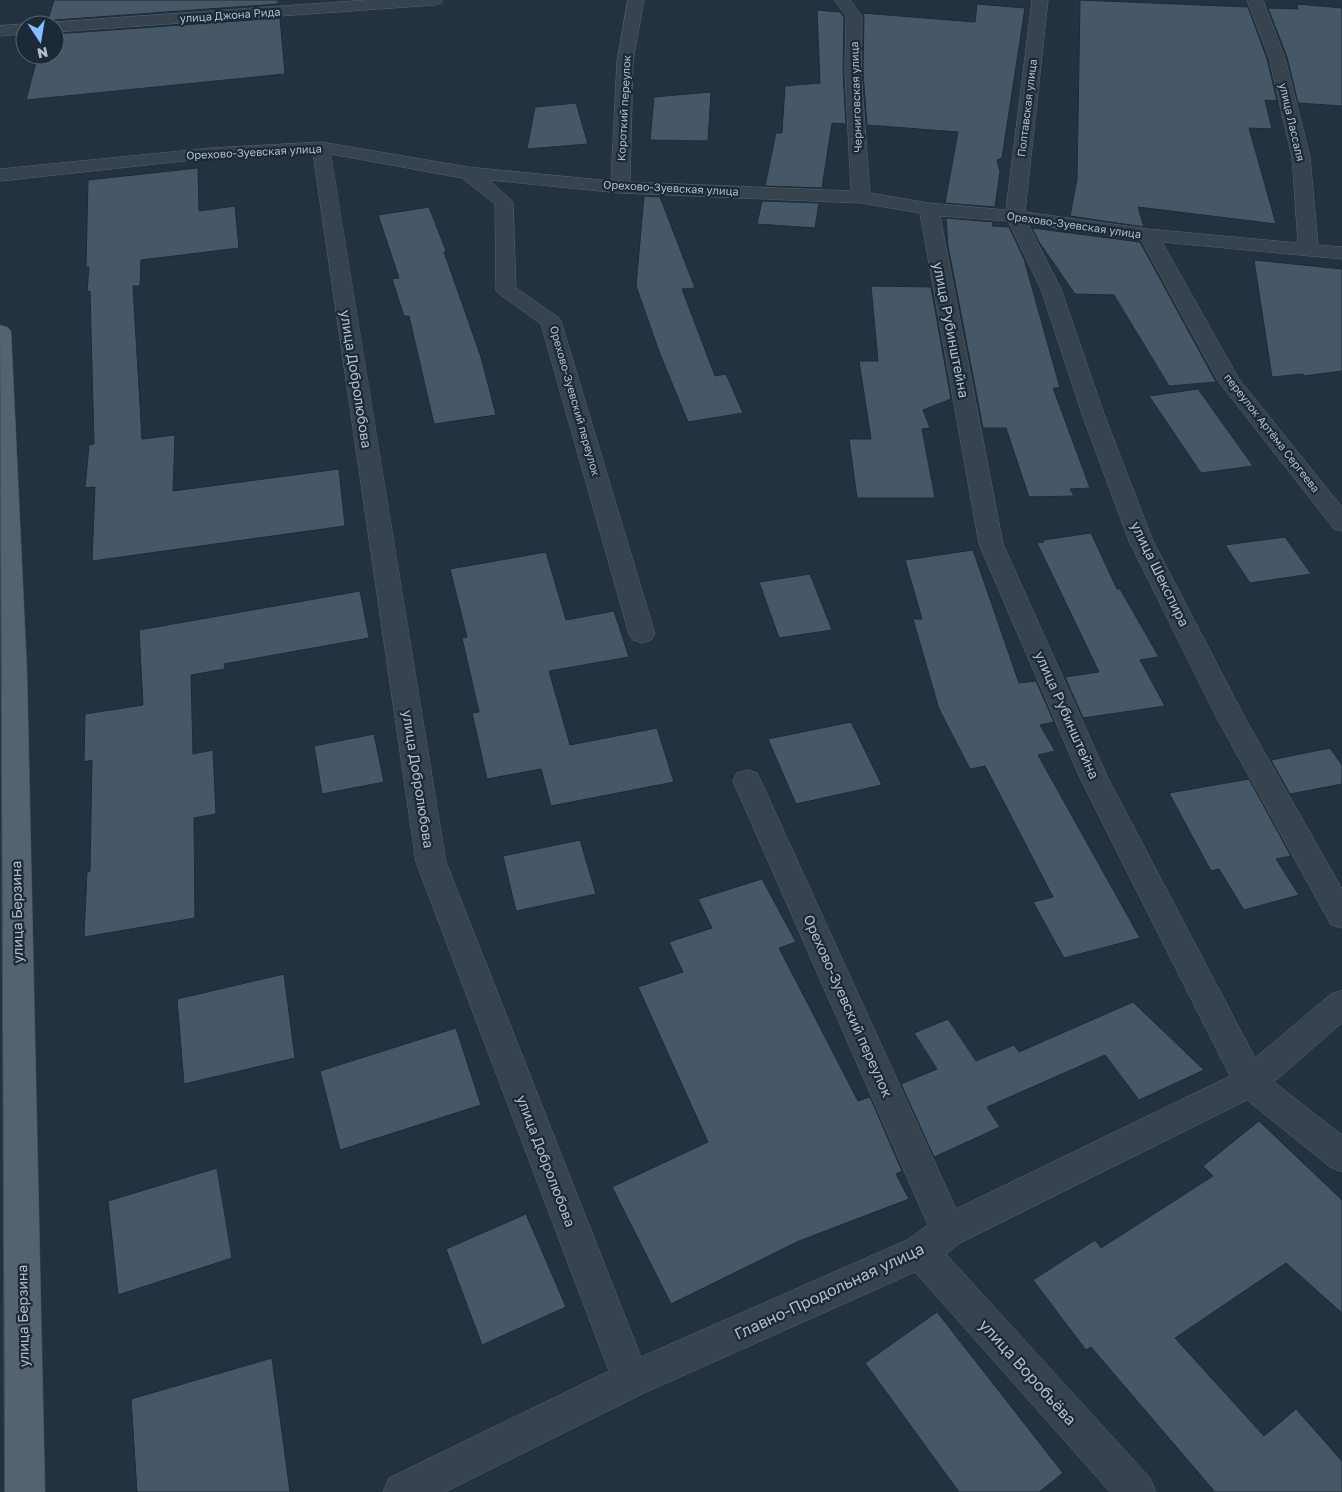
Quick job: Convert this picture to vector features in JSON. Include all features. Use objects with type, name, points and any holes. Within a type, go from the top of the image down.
[{"type":"main road","name":"улица Берзина","points":[[0,331],[14,672],[25,1492]]},
{"type":"street","name":"улица Джона Рида","points":[[65,26],[435,0]]},
{"type":"street","name":"Короткий переулок","points":[[620,186],[625,61],[636,0]]},
{"type":"street","name":"Черниговская улица","points":[[842,0],[854,16],[853,72],[861,198]]},
{"type":"street","name":"Полтавская улица","points":[[1015,216],[1040,0]]},
{"type":"street","name":"улица Лассаля","points":[[1255,0],[1277,58],[1301,157],[1308,249]]},
{"type":"street","points":[[0,31],[15,30]]},
{"type":"street","name":"Орехово-Зуевская улица","points":[[0,175],[211,153],[320,147],[468,173],[620,186],[861,198],[929,209],[1015,216],[1148,235],[1342,253]]},
{"type":"street","name":"улица Добролюбова","points":[[320,147],[431,862],[631,1380]]},
{"type":"street","name":"Орехово-Зуевский переулок","points":[[468,173],[504,202],[506,290],[551,321],[642,634]]},
{"type":"street","name":"улица Рубинштейна","points":[[929,209],[991,544],[1094,778],[1250,1082],[1342,1156]]},
{"type":"street","name":"улица Шекспира","points":[[1015,216],[1052,289],[1093,414],[1141,541],[1232,720],[1342,916]]},
{"type":"street","name":"переулок Артёма Сергеева","points":[[1148,235],[1229,381],[1342,523]]},
{"type":"street","name":"Орехово-Зуевский переулок","points":[[748,781],[934,1241]]},
{"type":"street","name":"Главно-Продольная улица","points":[[404,1492],[631,1380],[934,1241],[1250,1082],[1342,1004]]},
{"type":"street","name":"улица Воробьёва","points":[[934,1241],[1136,1492]]},
{"type":"building","points":[[54,0],[278,0],[278,4],[65,19],[65,15],[49,15]]},
{"type":"building","points":[[1080,0],[1248,7],[1267,59],[1277,101],[1265,100],[1272,129],[1249,128],[1276,224],[1138,207],[1144,227],[1070,216],[1077,179]]},
{"type":"building","points":[[977,4],[1025,8],[1002,158],[997,160],[1000,172],[995,207],[945,203],[958,132],[867,125],[863,72],[864,16],[862,13],[975,22]]},
{"type":"building","points":[[1297,4],[1342,8],[1342,106],[1298,103],[1287,57],[1268,8],[1298,9]]},
{"type":"building","points":[[817,10],[840,12],[844,17],[843,72],[846,124],[832,123],[822,188],[765,186],[776,133],[782,133],[785,86],[820,83]]},
{"type":"building","points":[[280,18],[285,74],[26,100],[35,65],[65,65],[65,33]]},
{"type":"building","points":[[711,92],[708,141],[650,140],[654,97]]},
{"type":"building","points":[[576,103],[588,144],[527,149],[535,107]]},
{"type":"building","points":[[198,168],[199,211],[235,206],[239,248],[141,260],[140,286],[133,286],[142,439],[175,435],[173,491],[339,469],[345,526],[92,561],[95,487],[85,488],[89,445],[94,444],[90,291],[87,292],[89,267],[86,267],[88,180]]},
{"type":"building","points":[[644,196],[660,197],[695,288],[682,289],[715,376],[726,374],[743,413],[688,422],[660,354],[636,286]]},
{"type":"building","points":[[762,201],[819,203],[815,228],[757,224]]},
{"type":"building","points":[[429,207],[446,251],[444,252],[481,357],[496,415],[434,424],[409,316],[404,316],[392,279],[399,278],[378,215]]},
{"type":"building","points":[[946,218],[993,222],[992,226],[1009,227],[1024,259],[1060,388],[1053,388],[1090,488],[1070,489],[1074,496],[1029,497],[1006,428],[983,428],[948,246]]},
{"type":"building","points":[[1032,228],[1140,242],[1216,382],[1169,386],[1114,295],[1075,294],[1039,242]]},
{"type":"building","points":[[1254,260],[1342,269],[1342,371],[1304,376],[1303,374],[1272,377]]},
{"type":"building","points":[[871,286],[931,287],[951,399],[923,410],[930,428],[922,429],[935,498],[857,498],[849,439],[871,439],[859,361],[878,361]]},
{"type":"building","points":[[1198,389],[1253,466],[1201,473],[1149,396]]},
{"type":"building","points":[[1091,533],[1117,589],[1120,589],[1159,657],[1140,660],[1165,706],[1083,718],[1065,677],[1099,672],[1037,543],[1044,542],[1043,540]]},
{"type":"building","points":[[1285,537],[1311,574],[1250,583],[1225,545]]},
{"type":"building","points":[[973,550],[1019,683],[1036,681],[1054,722],[1040,725],[1055,751],[1038,755],[1140,938],[1064,958],[1033,902],[1053,897],[985,766],[970,769],[939,709],[913,619],[922,619],[905,560]]},
{"type":"building","points":[[546,552],[566,620],[614,611],[629,657],[549,671],[570,745],[657,728],[674,782],[551,806],[541,769],[487,779],[472,713],[479,712],[462,638],[467,637],[450,569]]},
{"type":"building","points":[[810,574],[832,630],[779,638],[759,582]]},
{"type":"building","points":[[360,591],[369,638],[224,664],[225,669],[191,675],[193,754],[213,750],[216,814],[194,818],[195,918],[84,937],[87,872],[90,871],[92,760],[84,762],[85,714],[143,705],[139,630]]},
{"type":"building","points":[[851,722],[882,785],[796,804],[768,739]]},
{"type":"building","points":[[374,734],[384,782],[322,794],[314,746]]},
{"type":"building","points":[[1330,748],[1342,765],[1342,784],[1290,794],[1271,760]]},
{"type":"building","points":[[1249,779],[1291,856],[1276,859],[1299,895],[1244,910],[1219,869],[1211,871],[1169,793]]},
{"type":"building","points":[[580,840],[596,894],[516,911],[503,856]]},
{"type":"building","points":[[762,879],[796,942],[779,948],[858,1101],[870,1097],[902,1171],[896,1174],[909,1199],[799,1241],[671,1304],[612,1187],[708,1142],[638,987],[683,972],[669,942],[712,928],[698,899]]},
{"type":"building","points":[[284,974],[295,1058],[184,1084],[177,999]]},
{"type":"building","points":[[1133,1002],[1204,1070],[1139,1100],[1105,1055],[987,1107],[1000,1127],[934,1157],[901,1084],[937,1069],[914,1033],[948,1019],[976,1061],[1014,1045],[1019,1052]]},
{"type":"building","points":[[456,1028],[481,1105],[340,1150],[320,1071]]},
{"type":"building","points":[[1259,1121],[1342,1200],[1342,1313],[1286,1263],[1175,1338],[1264,1436],[1296,1409],[1342,1461],[1342,1492],[1215,1492],[1091,1347],[1086,1350],[1033,1280],[1095,1240],[1101,1248],[1213,1176],[1203,1166]]},
{"type":"building","points":[[217,1168],[232,1258],[118,1295],[108,1201]]},
{"type":"building","points":[[526,1214],[566,1307],[482,1345],[446,1249]]},
{"type":"building","points":[[937,1312],[1063,1473],[1039,1492],[959,1492],[865,1363]]},
{"type":"building","points":[[272,1358],[290,1492],[137,1492],[131,1399]]}]
